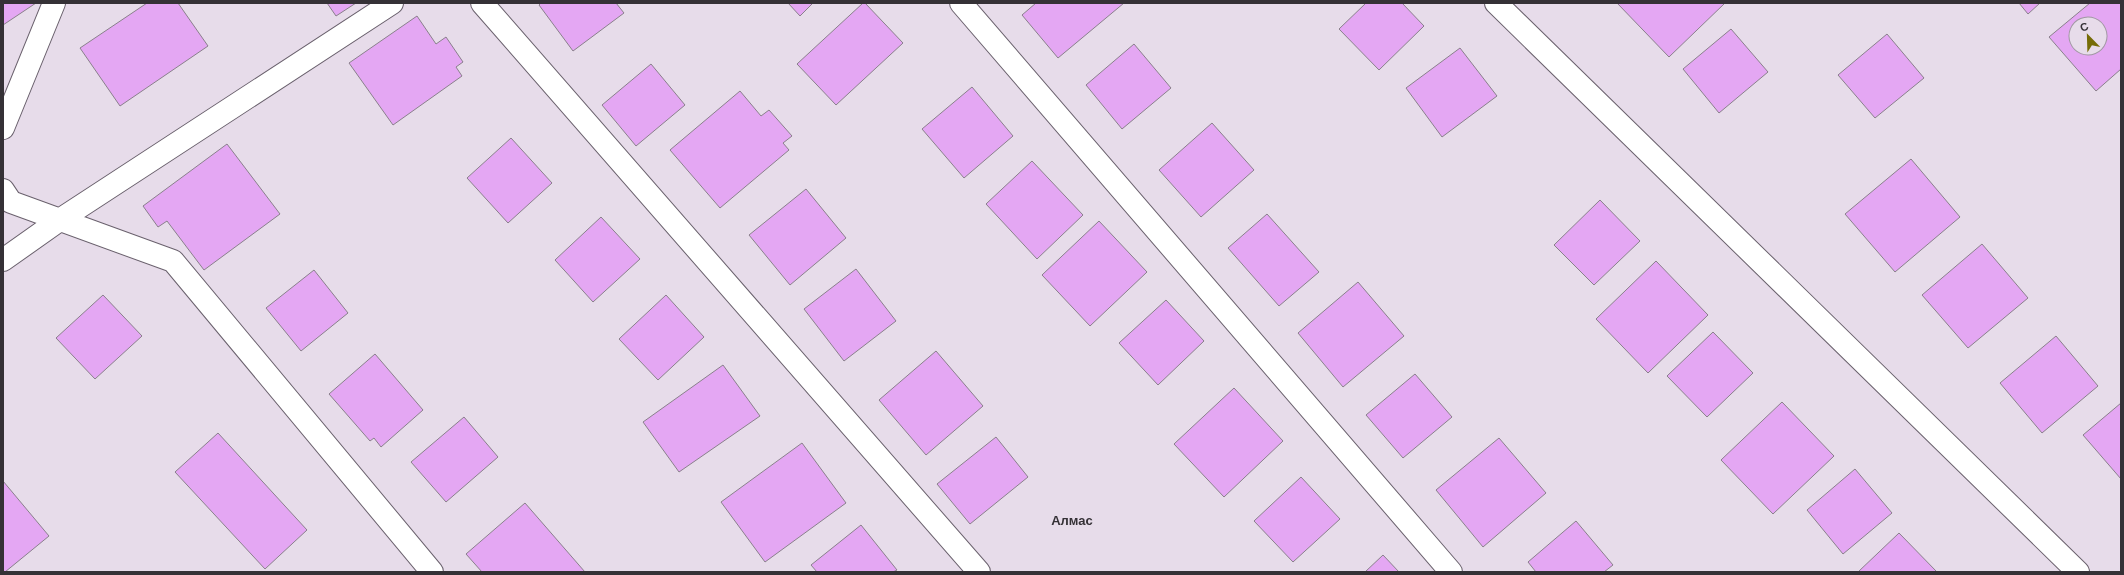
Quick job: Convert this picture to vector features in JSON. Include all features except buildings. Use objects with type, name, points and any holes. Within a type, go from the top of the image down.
[{"type":"street","points":[[3,128],[54,3]]},
{"type":"street","points":[[3,260],[61,219],[392,3]]},
{"type":"street","points":[[482,3],[979,572]]},
{"type":"street","points":[[961,3],[1451,572]]},
{"type":"street","points":[[1496,3],[2078,572]]},
{"type":"street","points":[[3,190],[11,202],[61,219],[172,262],[432,572]]},
{"type":"district","name":"Алмас","points":[[1072,520]]}]
